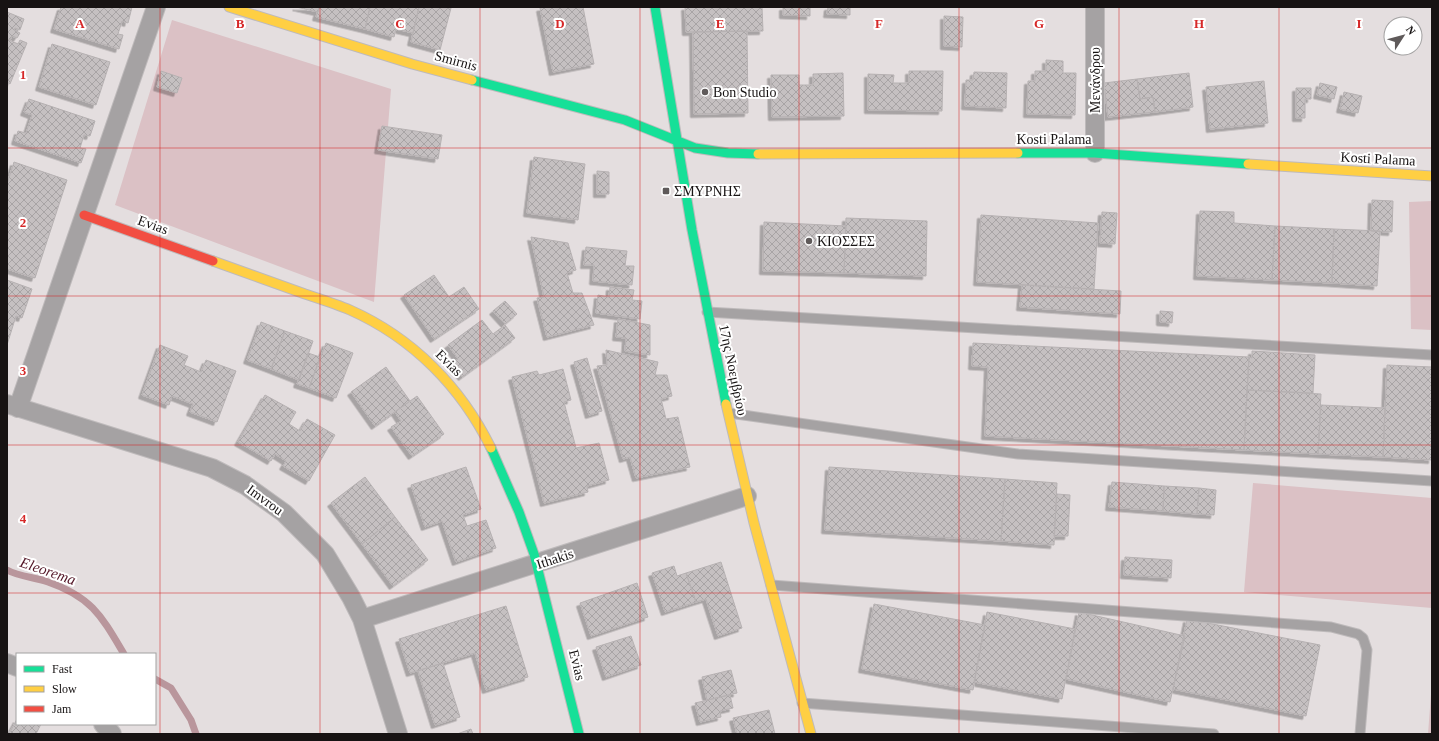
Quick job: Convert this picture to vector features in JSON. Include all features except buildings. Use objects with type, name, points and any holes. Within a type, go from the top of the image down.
[{"type":"street","points":[[13,406],[84,215],[156,7]]},
{"type":"street","name":"Smirnis","points":[[230,7],[412,64],[625,120],[676,142]]},
{"type":"street","name":"17ης Νοεμβρίου","points":[[655,7],[676,142],[707,312],[728,413],[747,496],[810,734]]},
{"type":"street","name":"Μενάνδρου","points":[[1095,7],[1095,153]]},
{"type":"street","name":"Kosti Palama","points":[[676,142],[695,148],[728,153],[1095,153],[1352,172],[1432,176]]},
{"type":"street","name":"Evias","points":[[84,215],[350,310],[374,322],[402,341],[448,382],[470,410],[501,469],[527,532],[538,564],[579,734]]},
{"type":"street","name":"Imvrou","points":[[13,406],[204,466],[226,475],[251,489],[284,513],[318,546],[338,574],[362,619],[398,734]]},
{"type":"street","name":"Ithakis","points":[[362,619],[747,496]]},
{"type":"street","points":[[105,725],[112,734]]},
{"type":"lane","points":[[707,312],[1432,355]]},
{"type":"lane","points":[[728,413],[807,426],[1018,454],[1432,481]]},
{"type":"lane","points":[[771,584],[1331,627],[1352,632],[1363,638],[1367,650],[1360,734]]},
{"type":"lane","points":[[802,703],[1214,734]]},
{"type":"shaded area","points":[[172,20],[391,89],[374,302],[115,205]]},
{"type":"shaded area","points":[[1432,201],[1432,330],[1411,329],[1409,202]]},
{"type":"shaded area","points":[[1253,483],[1432,498],[1432,608],[1244,592]]},
{"type":"shaded area","points":[[1432,681],[1432,734],[1428,734]]},
{"type":"waterway","name":"Eleorema","points":[[7,570],[48,582],[75,594],[86,602],[102,619],[123,653]]},
{"type":"waterway","name":"Eleorema","points":[[156,680],[171,688],[191,720],[196,734]]},
{"type":"traffic: fast","points":[[655,7],[692,230],[726,404]]},
{"type":"traffic: fast","points":[[472,80],[625,120],[695,148],[728,153],[758,154]]},
{"type":"traffic: fast","points":[[1018,153],[1095,153],[1248,164]]},
{"type":"traffic: fast","points":[[491,448],[519,512],[534,554],[579,734]]},
{"type":"traffic: slow","points":[[229,7],[412,64],[472,80]]},
{"type":"traffic: slow","points":[[758,154],[1018,153]]},
{"type":"traffic: slow","points":[[1248,164],[1432,176]]},
{"type":"traffic: slow","points":[[213,261],[350,310],[373,321],[394,335],[414,350],[450,385],[479,426],[491,448]]},
{"type":"traffic: slow","points":[[726,404],[754,523],[811,734]]},
{"type":"traffic: jam","points":[[84,215],[213,261]]},
{"type":"place","name":"Bon Studio","points":[[705,92]]},
{"type":"place","name":"ΣΜΥΡΝΗΣ","points":[[666,191]]},
{"type":"place","name":"ΚΙΟΣΣΕΣ","points":[[809,241]]}]
